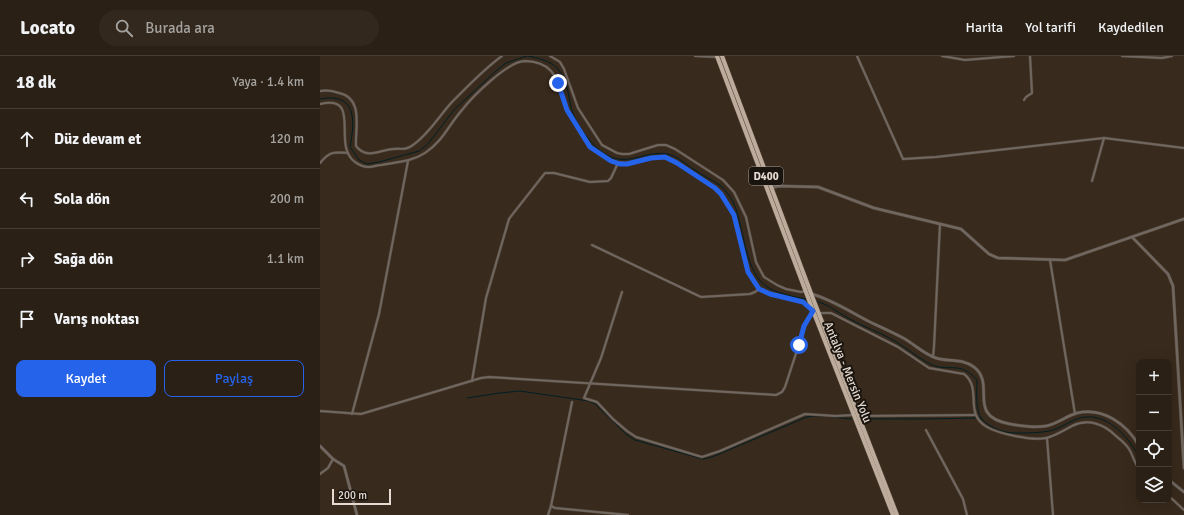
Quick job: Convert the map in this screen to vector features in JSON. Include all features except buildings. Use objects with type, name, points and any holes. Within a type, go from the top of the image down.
[{"type":"highway","name":"Antalya - Mersin Yolu","points":[[721,56],[809,294],[819,313],[893,515]]},
{"type":"highway","name":"Antalya - Mersin Yolu","points":[[721,56],[771,188],[809,294],[812,309],[897,515]]},
{"type":"street","points":[[320,91],[344,94],[351,101],[357,114],[356,146],[361,151],[372,154],[394,148],[405,149],[420,139],[452,102],[486,69],[502,56]]},
{"type":"street","points":[[550,56],[560,62],[578,108],[602,145],[622,154],[629,154],[658,145],[666,145],[675,148],[723,180],[734,192],[746,217],[756,262],[764,277],[786,289],[809,294],[847,309],[897,335],[932,357],[943,360],[957,360],[970,364],[976,368],[981,376],[984,407],[991,417],[997,421],[1022,426],[1047,426],[1075,414],[1095,412],[1103,413],[1120,423],[1136,442]]},
{"type":"street","points":[[695,56],[721,56]]},
{"type":"street","points":[[857,56],[903,159],[936,157],[1104,138],[1184,148]]},
{"type":"street","points":[[942,56],[965,60],[1014,56]]},
{"type":"street","points":[[964,56],[965,60]]},
{"type":"street","points":[[1024,100],[1032,93],[1030,56]]},
{"type":"street","points":[[1122,56],[1162,58],[1172,56]]},
{"type":"street","points":[[320,104],[334,103],[342,109],[345,118],[344,141],[348,153],[355,162],[365,167],[408,161],[423,154],[440,141],[462,109],[510,65],[526,61],[546,66],[551,70],[558,83],[567,110],[590,147],[611,161],[618,163],[627,164],[651,158],[665,157],[677,163],[715,188],[721,194],[734,215],[748,272],[759,289],[770,294],[803,302],[812,309],[804,326],[785,387],[782,392],[776,395],[495,377],[481,378],[361,414],[320,411]]},
{"type":"street","points":[[1092,181],[1104,138]]},
{"type":"street","points":[[320,163],[330,153],[348,153]]},
{"type":"street","points":[[352,414],[379,314],[408,161]]},
{"type":"street","points":[[472,381],[486,298],[509,219],[545,173],[554,173],[590,182],[608,181],[618,163]]},
{"type":"street","points":[[771,188],[779,186],[818,186],[874,208],[961,229],[994,257],[1050,260],[1072,259],[1184,219]]},
{"type":"street","points":[[932,357],[935,339],[940,224]]},
{"type":"street","points":[[1132,237],[1168,274],[1173,286],[1184,468]]},
{"type":"street","points":[[592,245],[701,297],[750,294],[759,289]]},
{"type":"street","points":[[1050,260],[1075,414]]},
{"type":"street","points":[[622,292],[591,383],[584,398],[597,402],[627,432],[641,439],[702,457],[720,451],[805,414],[836,416],[975,416]]},
{"type":"street","points":[[819,313],[831,313],[898,347],[929,368],[964,374],[972,384],[975,416],[983,425],[996,432],[1028,437],[1047,438],[1080,423],[1093,423],[1112,432],[1123,442],[1130,450],[1138,467]]},
{"type":"street","points":[[548,515],[552,506],[572,402]]},
{"type":"street","points":[[926,430],[963,499],[967,515]]},
{"type":"street","points":[[1047,438],[1053,515]]},
{"type":"street","points":[[320,446],[333,459],[344,466],[357,515]]},
{"type":"street","points":[[320,474],[328,468],[333,459]]},
{"type":"street","points":[[1172,482],[1184,492]]},
{"type":"street","points":[[1172,499],[1184,510]]},
{"type":"street","points":[[552,506],[556,508],[628,515]]},
{"type":"waterway","points":[[320,99],[332,98],[341,100],[347,104],[351,110],[353,127],[350,147],[359,160],[367,164],[379,162],[419,151],[428,144],[454,110],[497,70],[506,63],[527,56]]},
{"type":"waterway","points":[[528,56],[548,62],[555,66],[562,74],[568,91],[573,114],[582,131],[600,151],[613,158],[621,159],[629,159],[659,153],[671,155],[721,186],[731,198],[736,210],[749,260],[760,281],[769,288],[778,292],[806,299]]},
{"type":"waterway","points":[[815,301],[820,302],[895,341],[928,363],[935,366],[959,368],[971,374],[977,380],[978,411],[982,419],[997,429],[1010,433],[1049,431],[1080,418],[1099,418],[1116,427],[1136,451]]},
{"type":"waterway","points":[[467,398],[520,391],[589,401],[595,404],[627,435],[635,440],[703,459],[712,457],[807,417],[823,416],[851,419]]},
{"type":"waterway","points":[[865,419],[982,419]]},
{"type":"route","points":[[558,83],[567,110],[590,147],[596,152],[611,161],[620,164],[665,157],[677,163],[715,188],[721,194],[734,215],[748,272],[759,289],[770,294],[803,302],[813,311],[804,326],[799,345]]}]
